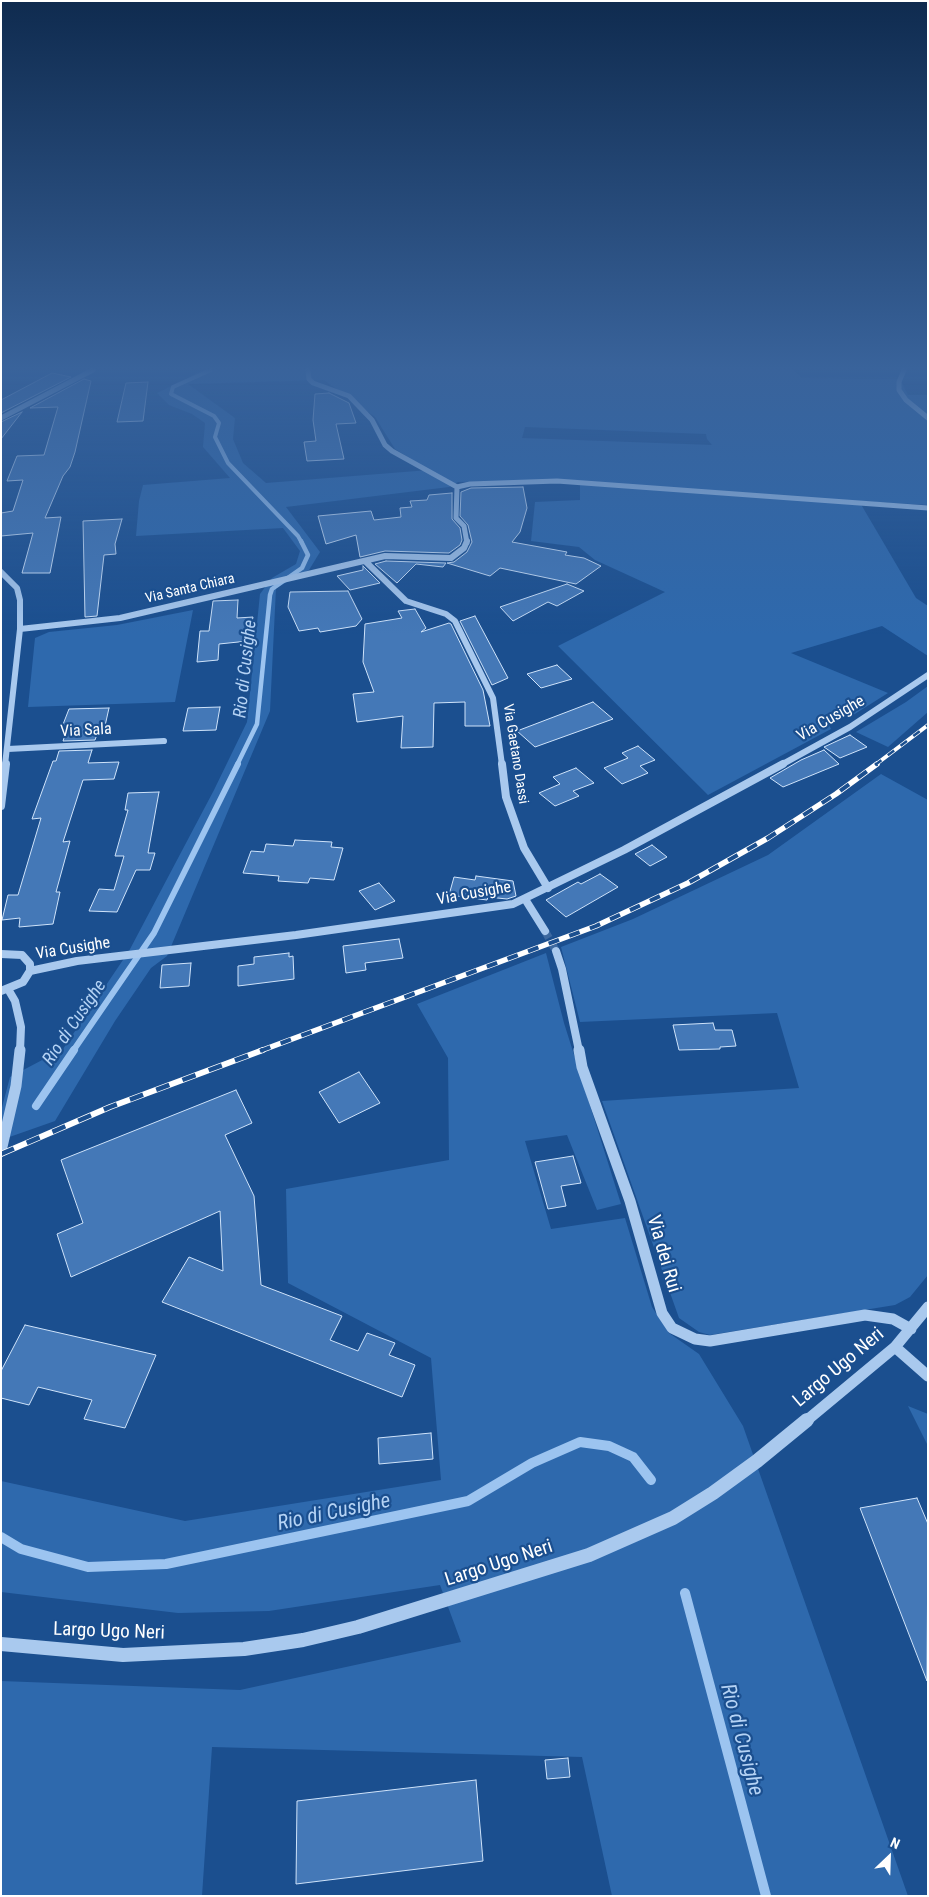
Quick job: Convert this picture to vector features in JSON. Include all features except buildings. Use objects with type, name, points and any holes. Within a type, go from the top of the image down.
[{"type":"street","points":[[406,459],[457,487],[486,483],[557,481],[928,508]]},
{"type":"street","points":[[365,562],[398,555],[444,559],[456,556],[466,546],[467,538],[464,526],[456,518],[457,487]]},
{"type":"street","name":"Via Santa Chiara","points":[[20,629],[120,618],[365,562]]},
{"type":"street","name":"Via Gaetano Dassi","points":[[365,562],[406,600],[446,614],[455,621],[493,698],[506,797],[524,848],[548,888]]},
{"type":"street","points":[[1,572],[19,593],[20,629],[1,806]]},
{"type":"street","name":"Via Cusighe","points":[[30,971],[77,961],[444,916],[513,904],[548,888],[850,727],[928,674]]},
{"type":"street","name":"Via Sala","points":[[8,749],[164,741]]},
{"type":"street","points":[[526,899],[545,931]]},
{"type":"street","name":"Via dei Rui","points":[[556,951],[582,1067],[630,1201],[662,1313],[672,1328],[695,1339],[710,1341],[865,1315],[893,1319],[911,1329]]},
{"type":"street","points":[[1,954],[14,953],[22,955],[28,959],[30,971],[22,982],[5,990],[15,1001],[20,1036],[16,1086],[1,1151]]},
{"type":"street","name":"Largo Ugo Neri","points":[[1,1644],[123,1655],[244,1649],[303,1640],[358,1627],[589,1555],[673,1518],[713,1493],[757,1461],[894,1347],[928,1307]]},
{"type":"street","points":[[894,1347],[928,1376]]},
{"type":"shaded area","points":[[213,459],[241,459],[243,463],[266,483],[429,470],[410,459],[928,459],[928,505],[859,501],[916,598],[928,606],[928,656],[882,626],[791,653],[888,693],[850,717],[844,716],[829,725],[831,729],[708,795],[558,646],[665,592],[595,560],[579,547],[531,541],[535,502],[580,500],[580,480],[458,482],[449,487],[286,507],[320,552],[309,570],[276,588],[270,711],[167,956],[151,968],[115,1021],[55,1121],[1,1140],[1,1111],[10,1077],[63,1049],[129,951],[214,790],[247,722],[260,594],[272,578],[296,564],[300,551],[283,528],[136,536],[139,501],[143,485],[230,478]]},
{"type":"shaded area","points":[[193,610],[175,702],[28,707],[35,638],[49,632],[117,625]]},
{"type":"shaded area","points":[[928,686],[928,712],[888,747],[856,732],[906,702]]},
{"type":"shaded area","points":[[881,774],[928,800],[928,1275],[910,1297],[895,1305],[710,1335],[699,1332],[679,1318],[602,1101],[799,1088],[777,1013],[580,1022],[561,947],[633,919],[768,855]]},
{"type":"shaded area","points":[[546,953],[564,1023],[621,1204],[597,1210],[567,1135],[525,1141],[551,1229],[625,1218],[652,1307],[669,1333],[699,1354],[743,1426],[908,1896],[612,1896],[582,1757],[212,1747],[202,1896],[1,1896],[1,1681],[240,1690],[461,1642],[440,1585],[269,1611],[178,1613],[1,1592],[1,1481],[185,1521],[441,1480],[431,1358],[288,1283],[286,1189],[449,1160],[448,1058],[417,1004]]},
{"type":"shaded area","points":[[908,1406],[928,1414],[928,1446]]},
{"type":"waterway","name":"Rio di Cusighe","points":[[226,459],[298,536],[302,543]]},
{"type":"waterway","name":"Rio di Cusighe","points":[[237,765],[257,724],[270,595],[272,589],[302,568],[308,555],[302,543]]},
{"type":"waterway","name":"Rio di Cusighe","points":[[73,1051],[154,933],[238,764]]},
{"type":"waterway","name":"Rio di Cusighe","points":[[36,1106],[74,1050]]},
{"type":"waterway","name":"Rio di Cusighe","points":[[1,1537],[21,1549],[88,1567],[166,1564],[468,1501],[532,1463],[580,1442],[609,1446],[633,1457],[651,1480]]},
{"type":"waterway","name":"Rio di Cusighe","points":[[685,1593],[766,1896]]},
{"type":"tunnel","points":[[545,931],[556,951]]},
{"type":"railway","points":[[875,765],[928,725]]},
{"type":"railway","points":[[260,1051],[596,926],[688,883],[768,838],[836,794],[877,764]]},
{"type":"railway","points":[[1,1154],[110,1107],[263,1050]]}]
